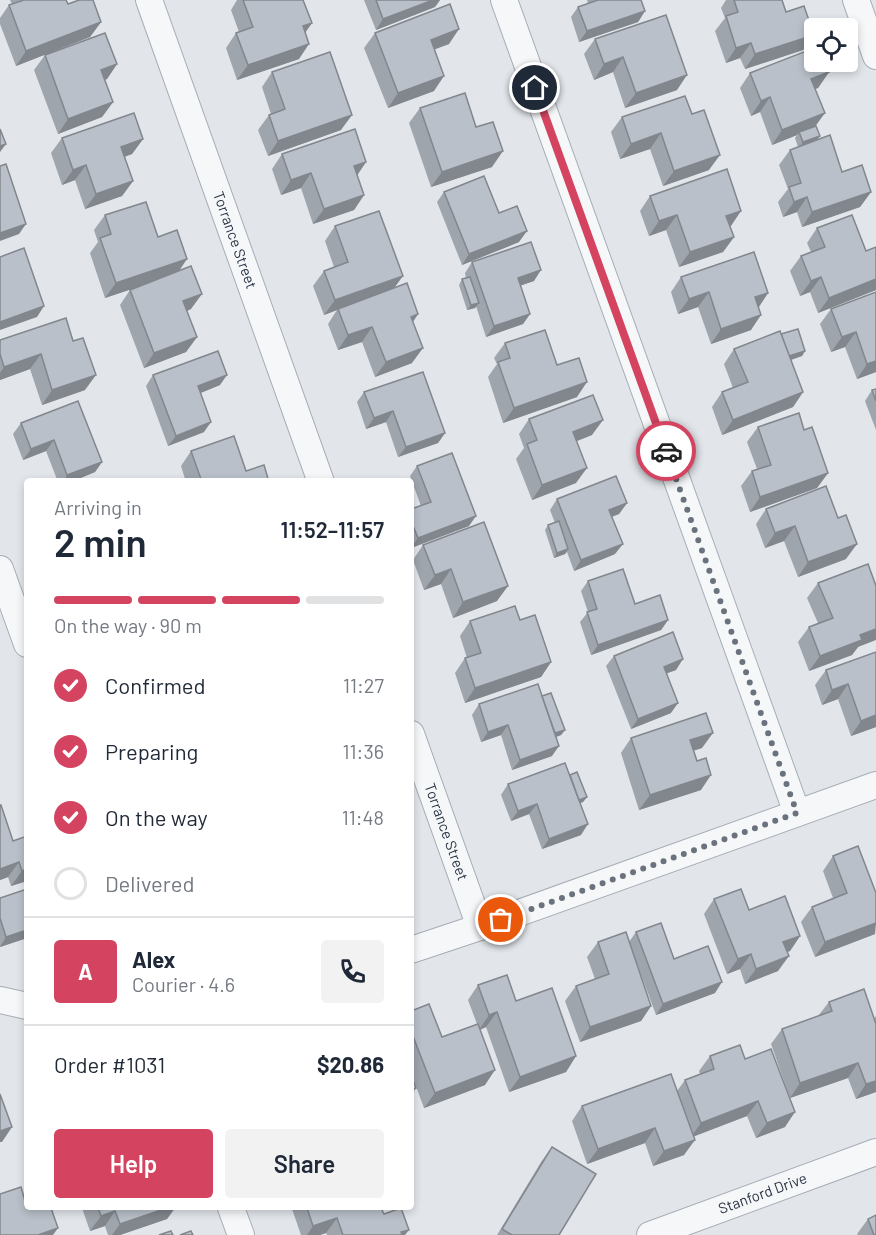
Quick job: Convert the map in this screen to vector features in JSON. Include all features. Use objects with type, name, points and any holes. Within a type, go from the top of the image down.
[{"type":"street","name":"Torrance Street","points":[[149,0],[320,478]]},
{"type":"street","points":[[504,0],[797,813]]},
{"type":"street","points":[[856,0],[876,56]]},
{"type":"street","points":[[0,569],[24,636]]},
{"type":"street","name":"Torrance Street","points":[[414,742],[480,927]]},
{"type":"street","points":[[414,949],[876,785]]},
{"type":"street","points":[[0,1000],[24,1005]]},
{"type":"street","name":"Stanford Drive","points":[[650,1235],[876,1152]]},
{"type":"street","points":[[232,1210],[241,1235]]},
{"type":"building","points":[[24,0],[66,0],[68,4],[79,0],[93,0],[101,22],[26,51],[9,5]]},
{"type":"building","points":[[243,0],[303,0],[312,23],[303,26],[309,44],[248,65],[236,33],[253,27]]},
{"type":"building","points":[[376,0],[433,0],[383,19]]},
{"type":"building","points":[[598,0],[641,0],[645,11],[587,31],[578,7]]},
{"type":"building","points":[[734,0],[782,0],[786,12],[804,6],[808,18],[804,18],[804,38],[755,54],[751,43],[736,48],[726,16],[738,12]]},
{"type":"building","points":[[450,4],[459,29],[431,40],[444,76],[398,93],[375,33]]},
{"type":"building","points":[[666,15],[687,75],[636,93],[623,57],[604,64],[595,39]]},
{"type":"building","points":[[105,33],[117,64],[101,70],[113,102],[68,119],[45,55]]},
{"type":"building","points":[[330,52],[352,115],[278,141],[269,115],[285,109],[272,72]]},
{"type":"building","points":[[804,52],[804,72],[829,72],[811,79],[825,113],[782,130],[770,97],[761,101],[750,73]]},
{"type":"building","points":[[465,93],[476,127],[493,122],[503,151],[442,172],[420,108]]},
{"type":"building","points":[[685,96],[692,114],[704,110],[720,155],[674,171],[661,133],[631,144],[622,117]]},
{"type":"building","points":[[134,113],[143,139],[121,147],[133,181],[96,194],[86,165],[73,170],[62,138]]},
{"type":"building","points":[[816,126],[820,136],[803,142],[799,132]]},
{"type":"building","points":[[0,129],[6,144],[0,146]]},
{"type":"building","points":[[355,129],[366,162],[354,166],[364,195],[324,209],[311,173],[291,180],[282,154]]},
{"type":"building","points":[[830,135],[842,172],[862,165],[871,192],[812,212],[807,197],[794,202],[789,187],[801,183],[790,150]]},
{"type":"building","points":[[6,164],[26,224],[0,233],[0,166]]},
{"type":"building","points":[[727,169],[741,211],[726,216],[734,237],[690,252],[677,215],[659,221],[650,196]]},
{"type":"building","points":[[484,176],[499,213],[517,206],[527,231],[469,254],[444,192]]},
{"type":"building","points":[[146,202],[158,237],[177,230],[187,259],[116,283],[100,238],[111,234],[105,215]]},
{"type":"building","points":[[379,211],[403,276],[335,300],[324,271],[348,262],[335,226]]},
{"type":"building","points":[[852,215],[866,251],[876,247],[876,279],[829,298],[821,277],[811,281],[801,256],[825,247],[817,228]]},
{"type":"building","points":[[531,242],[541,270],[518,278],[530,314],[494,326],[472,262]]},
{"type":"building","points":[[24,248],[44,306],[0,322],[0,257]]},
{"type":"building","points":[[754,252],[768,293],[755,297],[761,315],[721,329],[709,292],[689,299],[681,277]]},
{"type":"building","points":[[191,266],[202,294],[183,301],[197,337],[154,353],[130,290]]},
{"type":"building","points":[[470,277],[479,303],[471,305],[462,279]]},
{"type":"building","points":[[407,283],[418,314],[411,317],[423,348],[386,362],[372,327],[348,335],[338,309]]},
{"type":"building","points":[[876,292],[876,361],[867,364],[856,332],[842,337],[831,309]]},
{"type":"building","points":[[66,318],[73,341],[83,338],[96,375],[52,390],[41,354],[4,367],[0,354],[0,340]]},
{"type":"building","points":[[798,329],[805,351],[789,356],[781,334]]},
{"type":"building","points":[[545,330],[557,365],[579,358],[587,382],[514,408],[498,362],[510,358],[505,343]]},
{"type":"building","points":[[780,331],[803,392],[733,420],[722,392],[748,382],[734,349]]},
{"type":"building","points":[[218,351],[227,375],[198,386],[211,422],[176,436],[153,375]]},
{"type":"building","points":[[423,372],[445,433],[406,447],[393,411],[374,418],[364,392]]},
{"type":"building","points":[[876,389],[876,401],[872,390]]},
{"type":"building","points":[[593,395],[603,420],[573,432],[587,468],[542,485],[527,444],[537,440],[529,419]]},
{"type":"building","points":[[78,401],[102,462],[67,475],[54,440],[31,449],[21,423]]},
{"type":"building","points":[[799,413],[804,430],[812,427],[828,473],[760,497],[752,471],[771,465],[758,427]]},
{"type":"building","points":[[234,436],[246,471],[264,465],[268,478],[201,478],[191,451]]},
{"type":"building","points":[[452,453],[476,516],[418,538],[414,528],[414,508],[431,502],[417,466]]},
{"type":"building","points":[[616,476],[627,503],[609,510],[623,544],[581,560],[557,499]]},
{"type":"building","points":[[826,486],[838,518],[846,515],[857,544],[808,562],[795,526],[775,533],[766,509]]},
{"type":"building","points":[[559,521],[568,549],[557,553],[548,525]]},
{"type":"building","points":[[484,522],[508,586],[463,602],[451,569],[435,575],[423,545]]},
{"type":"building","points":[[868,564],[876,586],[876,629],[860,635],[862,640],[820,656],[809,627],[833,618],[818,583]]},
{"type":"building","points":[[623,569],[635,604],[660,595],[668,620],[598,645],[587,612],[597,609],[588,581]]},
{"type":"building","points":[[515,606],[520,620],[535,615],[551,662],[475,688],[465,658],[481,653],[470,621]]},
{"type":"building","points":[[673,632],[683,659],[664,667],[678,703],[638,719],[614,656]]},
{"type":"building","points":[[876,652],[876,715],[861,721],[848,684],[832,690],[826,670]]},
{"type":"building","points":[[538,684],[559,746],[520,760],[508,725],[488,732],[479,704]]},
{"type":"building","points":[[551,693],[565,730],[555,733],[542,696]]},
{"type":"building","points":[[706,713],[713,733],[690,740],[697,761],[706,758],[711,775],[650,795],[631,738]]},
{"type":"building","points":[[565,763],[588,824],[549,839],[537,804],[518,811],[508,784]]},
{"type":"building","points":[[577,772],[587,797],[579,800],[570,775]]},
{"type":"building","points":[[1,805],[13,841],[24,837],[24,870],[22,871],[19,862],[0,869]]},
{"type":"building","points":[[858,846],[876,893],[876,923],[825,942],[812,907],[847,893],[833,856]]},
{"type":"building","points":[[741,889],[749,910],[785,896],[800,936],[783,942],[789,956],[756,969],[751,954],[738,959],[714,899]]},
{"type":"building","points":[[24,890],[24,931],[6,937],[0,918],[0,898]]},
{"type":"building","points":[[661,923],[674,959],[708,946],[722,982],[663,1004],[636,932]]},
{"type":"building","points":[[626,932],[651,1006],[590,1027],[576,986],[609,974],[598,942]]},
{"type":"building","points":[[507,975],[516,1001],[552,988],[576,1056],[520,1077],[497,1012],[489,1015],[478,985]]},
{"type":"building","points":[[864,989],[876,1024],[876,1081],[866,1084],[858,1063],[800,1083],[782,1029],[832,1011],[829,1002]]},
{"type":"building","points":[[429,1004],[442,1037],[478,1024],[495,1070],[435,1093],[414,1039],[414,1010]]},
{"type":"building","points":[[740,1045],[745,1059],[771,1049],[795,1112],[767,1123],[758,1101],[701,1123],[685,1080],[714,1069],[710,1056]]},
{"type":"building","points":[[671,1074],[695,1140],[664,1151],[655,1128],[598,1149],[582,1106]]},
{"type":"building","points":[[0,1094],[12,1127],[0,1131]]},
{"type":"building","points":[[552,1147],[596,1174],[559,1235],[512,1235],[502,1229]]},
{"type":"building","points":[[21,1187],[24,1210],[52,1210],[58,1228],[38,1235],[0,1235],[0,1194]]},
{"type":"building","points":[[99,1210],[161,1210],[120,1224],[115,1211],[101,1216]]},
{"type":"building","points":[[308,1210],[382,1210],[384,1214],[402,1210],[409,1230],[401,1232],[402,1235],[343,1235],[337,1218],[313,1226]]},
{"type":"building","points":[[876,1215],[876,1235],[874,1235],[868,1219]]},
{"type":"building","points":[[171,1231],[173,1235],[159,1235]]},
{"type":"building","points":[[191,1231],[193,1235],[180,1235]]},
{"type":"way so far","points":[[501,920],[797,813],[666,451]]},
{"type":"route","points":[[535,88],[666,451]]}]
